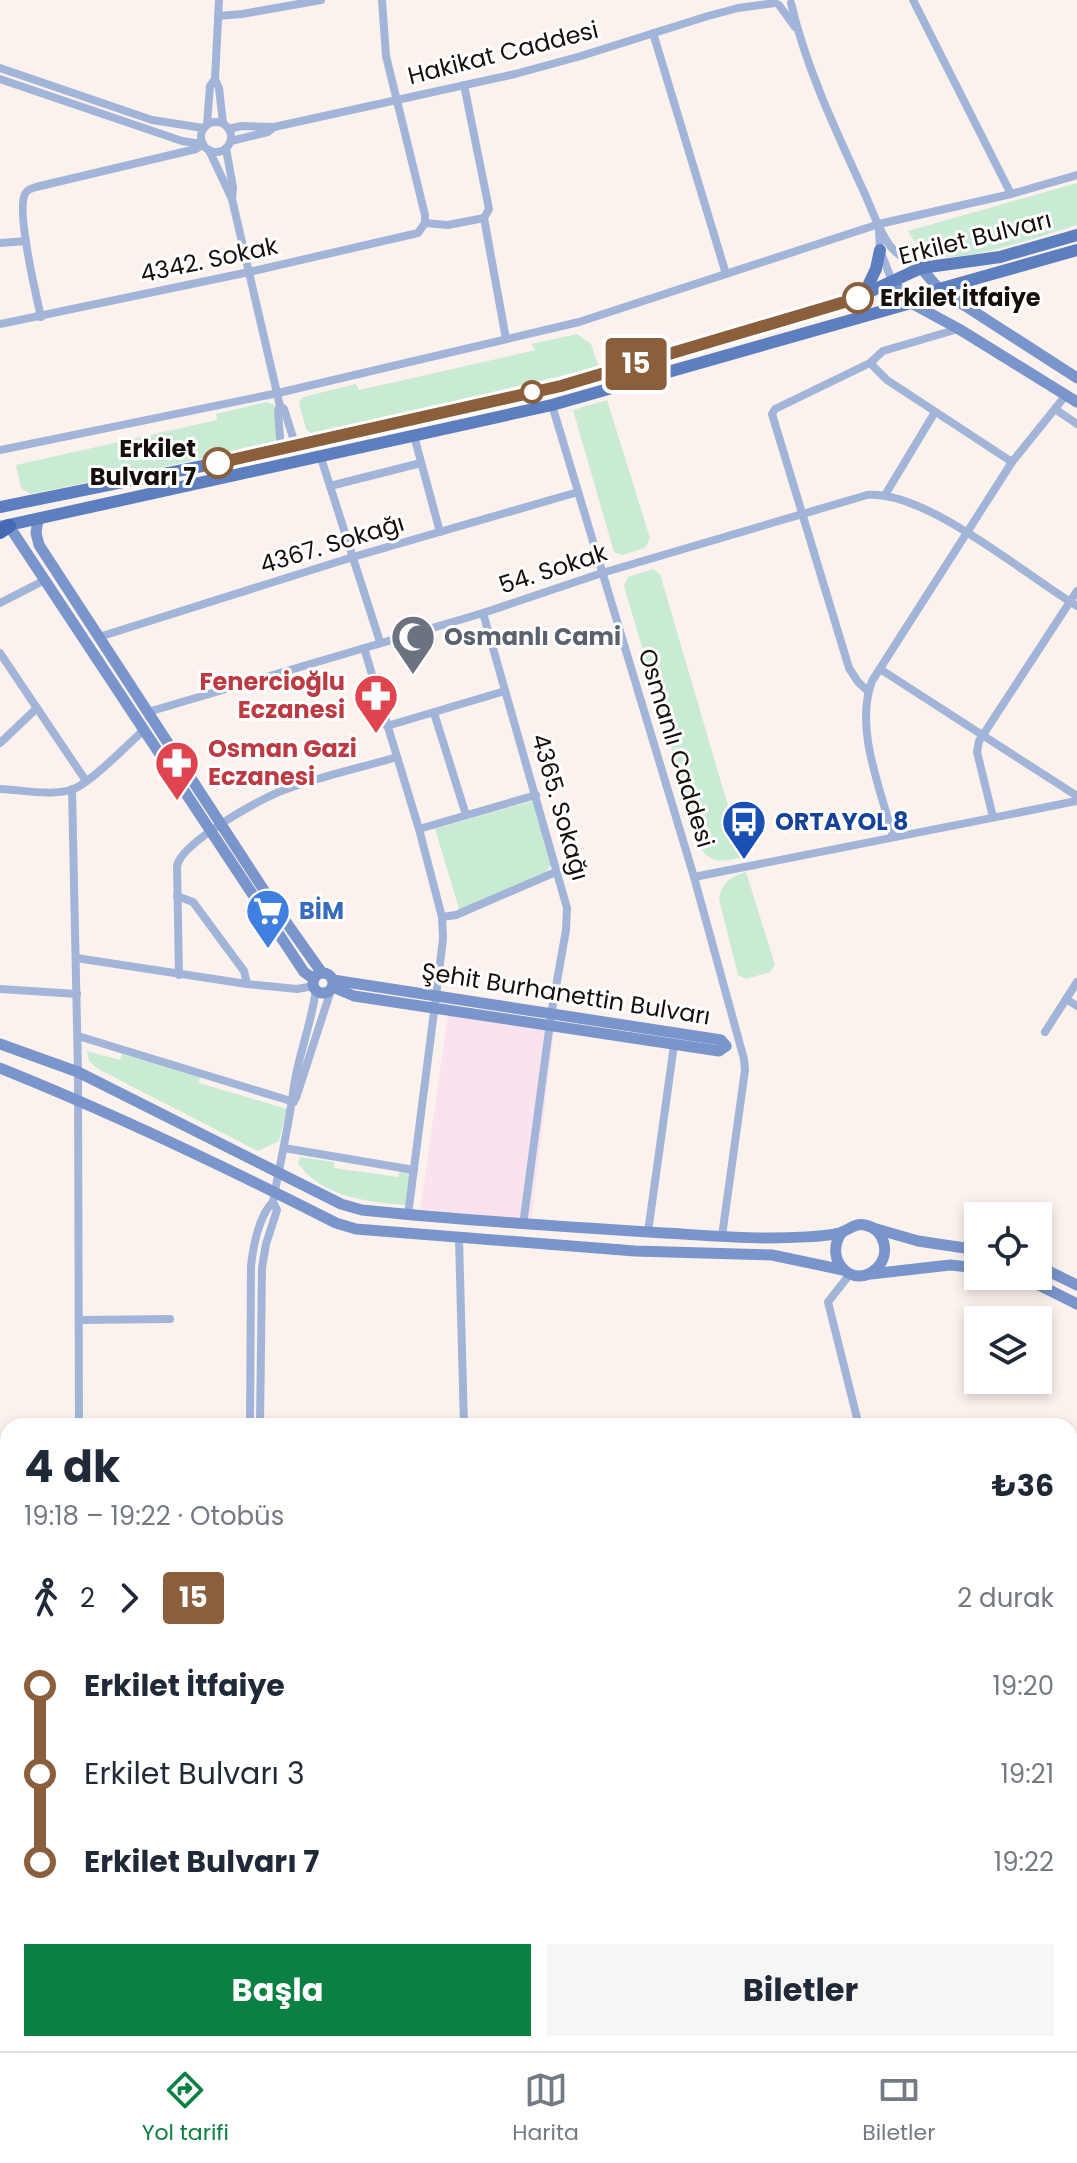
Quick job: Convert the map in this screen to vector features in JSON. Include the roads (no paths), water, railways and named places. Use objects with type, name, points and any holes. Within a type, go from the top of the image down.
[{"type":"main road","name":"Erkilet Bulvarı","points":[[0,507],[296,447],[561,386],[864,294],[921,268],[1000,257],[1077,235]]},
{"type":"main road","points":[[864,294],[876,269],[880,250]]},
{"type":"main road","name":"Erkilet Bulvarı","points":[[3,528],[552,405],[911,303],[939,289],[1077,250]]},
{"type":"street","points":[[219,0],[215,79],[226,126],[232,199]]},
{"type":"street","points":[[218,16],[321,0]]},
{"type":"street","points":[[382,0],[383,40],[425,215],[424,225]]},
{"type":"street","name":"Hakikat Caddesi","points":[[738,8],[748,0]]},
{"type":"street","points":[[913,0],[1011,194]]},
{"type":"street","points":[[793,2],[798,31],[843,146],[891,247],[909,263],[921,268],[939,289],[1076,374]]},
{"type":"street","name":"Hakikat Caddesi","points":[[226,126],[274,127],[559,63],[738,8],[793,2]]},
{"type":"street","points":[[776,3],[798,31]]},
{"type":"street","points":[[653,33],[726,274]]},
{"type":"street","points":[[0,68],[152,120],[205,126],[214,121],[226,126]]},
{"type":"street","points":[[0,79],[218,152],[228,145]]},
{"type":"street","points":[[215,79],[210,86],[201,136],[232,199],[278,393],[281,450]]},
{"type":"street","points":[[464,85],[489,205],[484,218],[506,339]]},
{"type":"street","name":"Hakikat Caddesi","points":[[228,145],[268,132],[274,127]]},
{"type":"street","points":[[41,317],[26,241],[24,200],[27,191],[206,147]]},
{"type":"street","points":[[0,450],[278,393],[579,322],[879,224],[1011,194],[1077,175]]},
{"type":"street","name":"4342. Sokak","points":[[0,324],[418,233],[424,225],[448,225],[484,218]]},
{"type":"street","points":[[879,224],[880,250],[892,281],[911,303],[1072,399],[1055,409],[1012,462],[868,691],[866,732],[893,837]]},
{"type":"street","points":[[0,243],[26,241]]},
{"type":"street","points":[[868,691],[849,668],[772,414],[775,409],[870,363],[883,351],[959,329]]},
{"type":"street","points":[[870,363],[887,380],[1012,462]]},
{"type":"street","name":"Osmanlı Caddesi","points":[[552,405],[694,877],[745,1070],[722,1236]]},
{"type":"street","points":[[280,406],[284,409],[296,447]]},
{"type":"street","points":[[1055,409],[1077,424]]},
{"type":"street","points":[[885,495],[935,412]]},
{"type":"street","points":[[414,436],[440,532]]},
{"type":"street","points":[[321,458],[380,642]]},
{"type":"street","points":[[330,486],[421,463]]},
{"type":"street","name":"4367. Sokağı","points":[[99,637],[353,557],[578,492]]},
{"type":"street","name":"54. Sokak","points":[[148,712],[483,613],[602,573],[856,497],[885,495],[901,498],[966,534],[1074,604]]},
{"type":"street","points":[[38,519],[36,533],[39,545],[148,712],[216,828]]},
{"type":"street","points":[[3,528],[45,580],[145,729],[310,958],[323,983],[301,1088],[294,1102]]},
{"type":"street","points":[[0,603],[45,580]]},
{"type":"street","points":[[993,817],[977,752],[982,735],[1074,604],[1077,591]]},
{"type":"street","name":"4365. Sokağı","points":[[483,613],[566,897],[567,919],[523,1225]]},
{"type":"street","points":[[364,648],[419,829],[442,917],[443,939],[408,1215]]},
{"type":"street","points":[[0,653],[86,781]]},
{"type":"street","points":[[880,669],[1077,798]]},
{"type":"street","points":[[387,726],[505,691]]},
{"type":"street","points":[[0,743],[37,708]]},
{"type":"street","points":[[0,789],[61,792],[72,789],[86,781],[145,729],[148,712]]},
{"type":"street","points":[[434,713],[466,815]]},
{"type":"street","points":[[179,975],[177,866],[180,855],[216,828],[282,790],[397,757]]},
{"type":"street","points":[[72,789],[78,1036],[79,1418]]},
{"type":"street","points":[[419,829],[536,795]]},
{"type":"street","points":[[694,877],[1077,798]]},
{"type":"street","points":[[442,917],[456,915],[558,871]]},
{"type":"street","points":[[177,896],[193,902],[244,971],[247,984]]},
{"type":"street","points":[[76,958],[247,984],[297,989],[323,983]]},
{"type":"street","points":[[1045,1032],[1077,982]]},
{"type":"street","points":[[250,1418],[252,1258],[274,1197],[294,1102],[294,1085],[323,983]]},
{"type":"street","name":"Şehit Burhanettin Bulvarı","points":[[323,983],[354,996],[435,1002],[674,1045],[719,1051],[726,1046],[721,1040],[551,1021]]},
{"type":"street","points":[[0,989],[77,994]]},
{"type":"street","points":[[1066,999],[1077,1006]]},
{"type":"street","points":[[78,1036],[294,1102]]},
{"type":"street","points":[[0,1044],[78,1072],[341,1204],[362,1210],[523,1225],[772,1238],[842,1232],[856,1225],[918,1241],[964,1248]]},
{"type":"street","points":[[648,1232],[674,1045]]},
{"type":"street","points":[[726,1046],[740,1046]]},
{"type":"street","points":[[0,1068],[77,1098],[274,1197],[356,1229],[635,1251],[772,1255],[867,1275],[950,1265],[964,1266]]},
{"type":"street","points":[[284,1148],[414,1170]]},
{"type":"street","points":[[260,1418],[262,1268],[277,1210],[274,1197]]},
{"type":"street","points":[[867,1275],[884,1258],[883,1241],[873,1228]]},
{"type":"street","points":[[842,1232],[835,1255],[847,1272]]},
{"type":"street","points":[[459,1238],[464,1418]]},
{"type":"street","points":[[847,1272],[828,1302],[857,1418]]},
{"type":"street","points":[[1052,1273],[1077,1285]]},
{"type":"street","points":[[1049,1290],[1077,1304]]},
{"type":"street","points":[[79,1320],[170,1319]]},
{"type":"place","name":"Erkilet İtfaiye","points":[[858,298]]},
{"type":"place","name":"Erkilet Bulvarı 7","points":[[218,463]]},
{"type":"place","name":"Osmanlı Cami","points":[[413,676]]},
{"type":"place","name":"Fenercioğlu Eczanesi","points":[[376,735]]},
{"type":"place","name":"Osman Gazi Eczanesi","points":[[177,802]]},
{"type":"place","name":"ORTAYOL 8","points":[[744,861]]},
{"type":"place","name":"BİM","points":[[268,950]]}]
